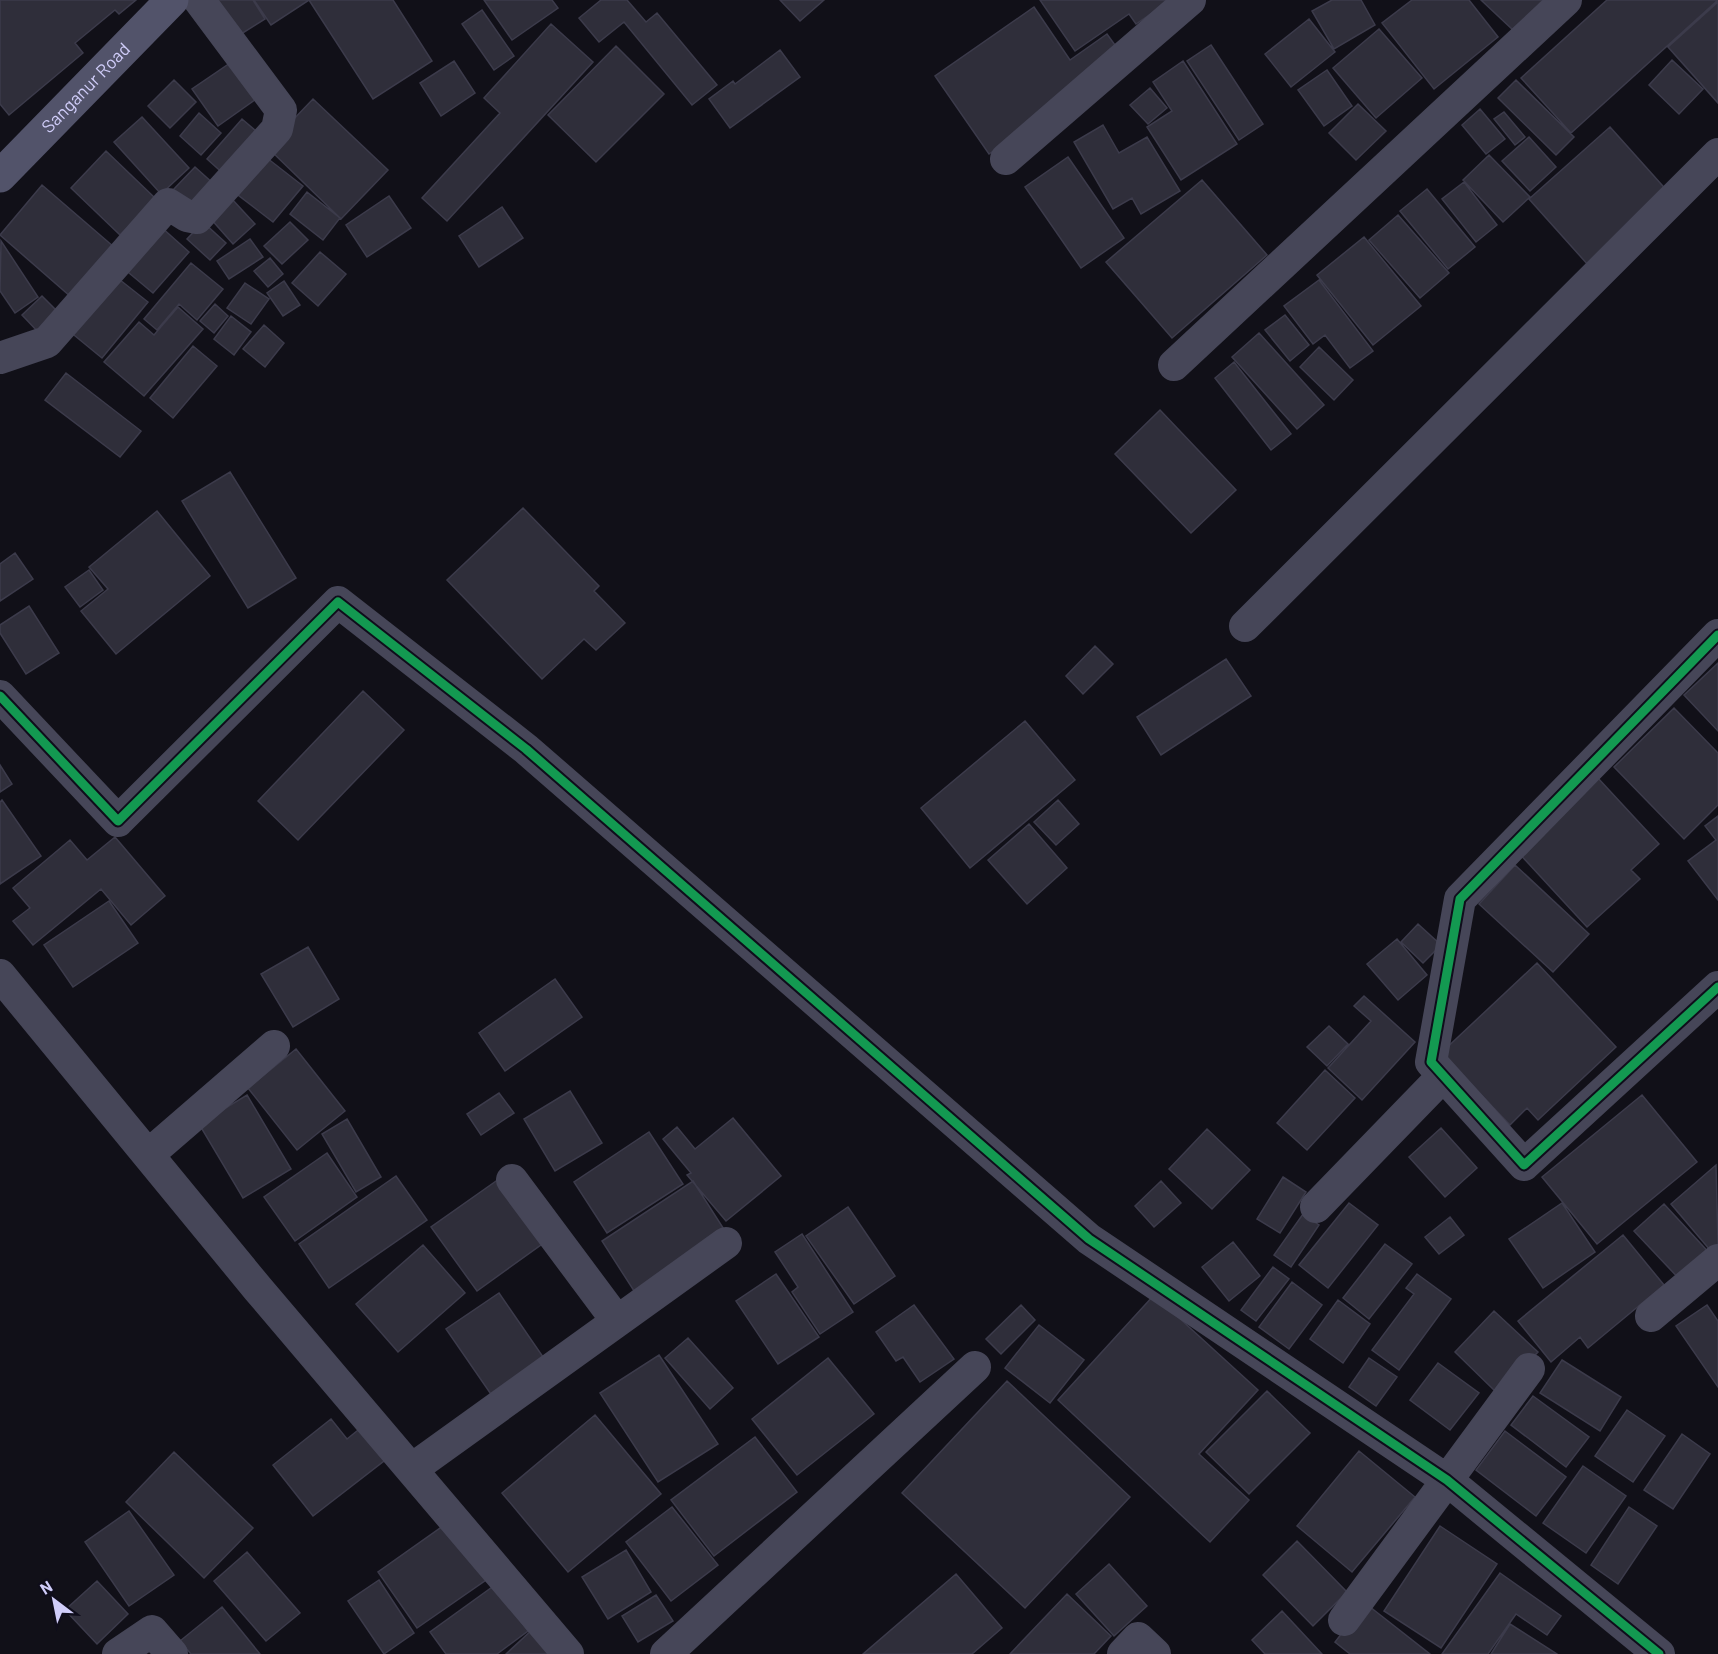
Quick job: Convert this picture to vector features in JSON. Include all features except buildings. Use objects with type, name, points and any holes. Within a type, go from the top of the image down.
[{"type":"main road","name":"Sanganur Road","points":[[0,176],[172,0]]},
{"type":"street","points":[[0,358],[47,342],[168,204],[187,216],[197,218],[277,129],[281,110],[200,0]]},
{"type":"street","points":[[1006,159],[1190,0]]},
{"type":"street","points":[[1174,365],[1566,0]]},
{"type":"street","points":[[1245,626],[1718,154]]},
{"type":"street","points":[[0,696],[118,821],[338,602],[526,749],[1089,1239],[1447,1480],[1659,1654]]},
{"type":"street","points":[[1718,635],[1460,899],[1431,1062],[1524,1166],[1718,987]]},
{"type":"street","points":[[0,975],[258,1290],[568,1654]]},
{"type":"street","points":[[148,1155],[274,1046]]},
{"type":"street","points":[[1316,1207],[1443,1076]]},
{"type":"street","points":[[512,1180],[617,1321]]},
{"type":"street","points":[[412,1469],[726,1243]]},
{"type":"street","points":[[1651,1316],[1718,1260]]},
{"type":"street","points":[[666,1654],[975,1367]]},
{"type":"street","points":[[1344,1620],[1529,1369]]},
{"type":"street","points":[[118,1654],[152,1631],[172,1654]]},
{"type":"street","points":[[1123,1654],[1138,1638],[1155,1654]]},
{"type":"cycle path","points":[[0,696],[118,821],[338,602],[526,749],[1089,1239],[1447,1480],[1659,1654]]},
{"type":"cycle path","points":[[1718,635],[1460,899],[1431,1062],[1524,1165],[1718,987]]}]
